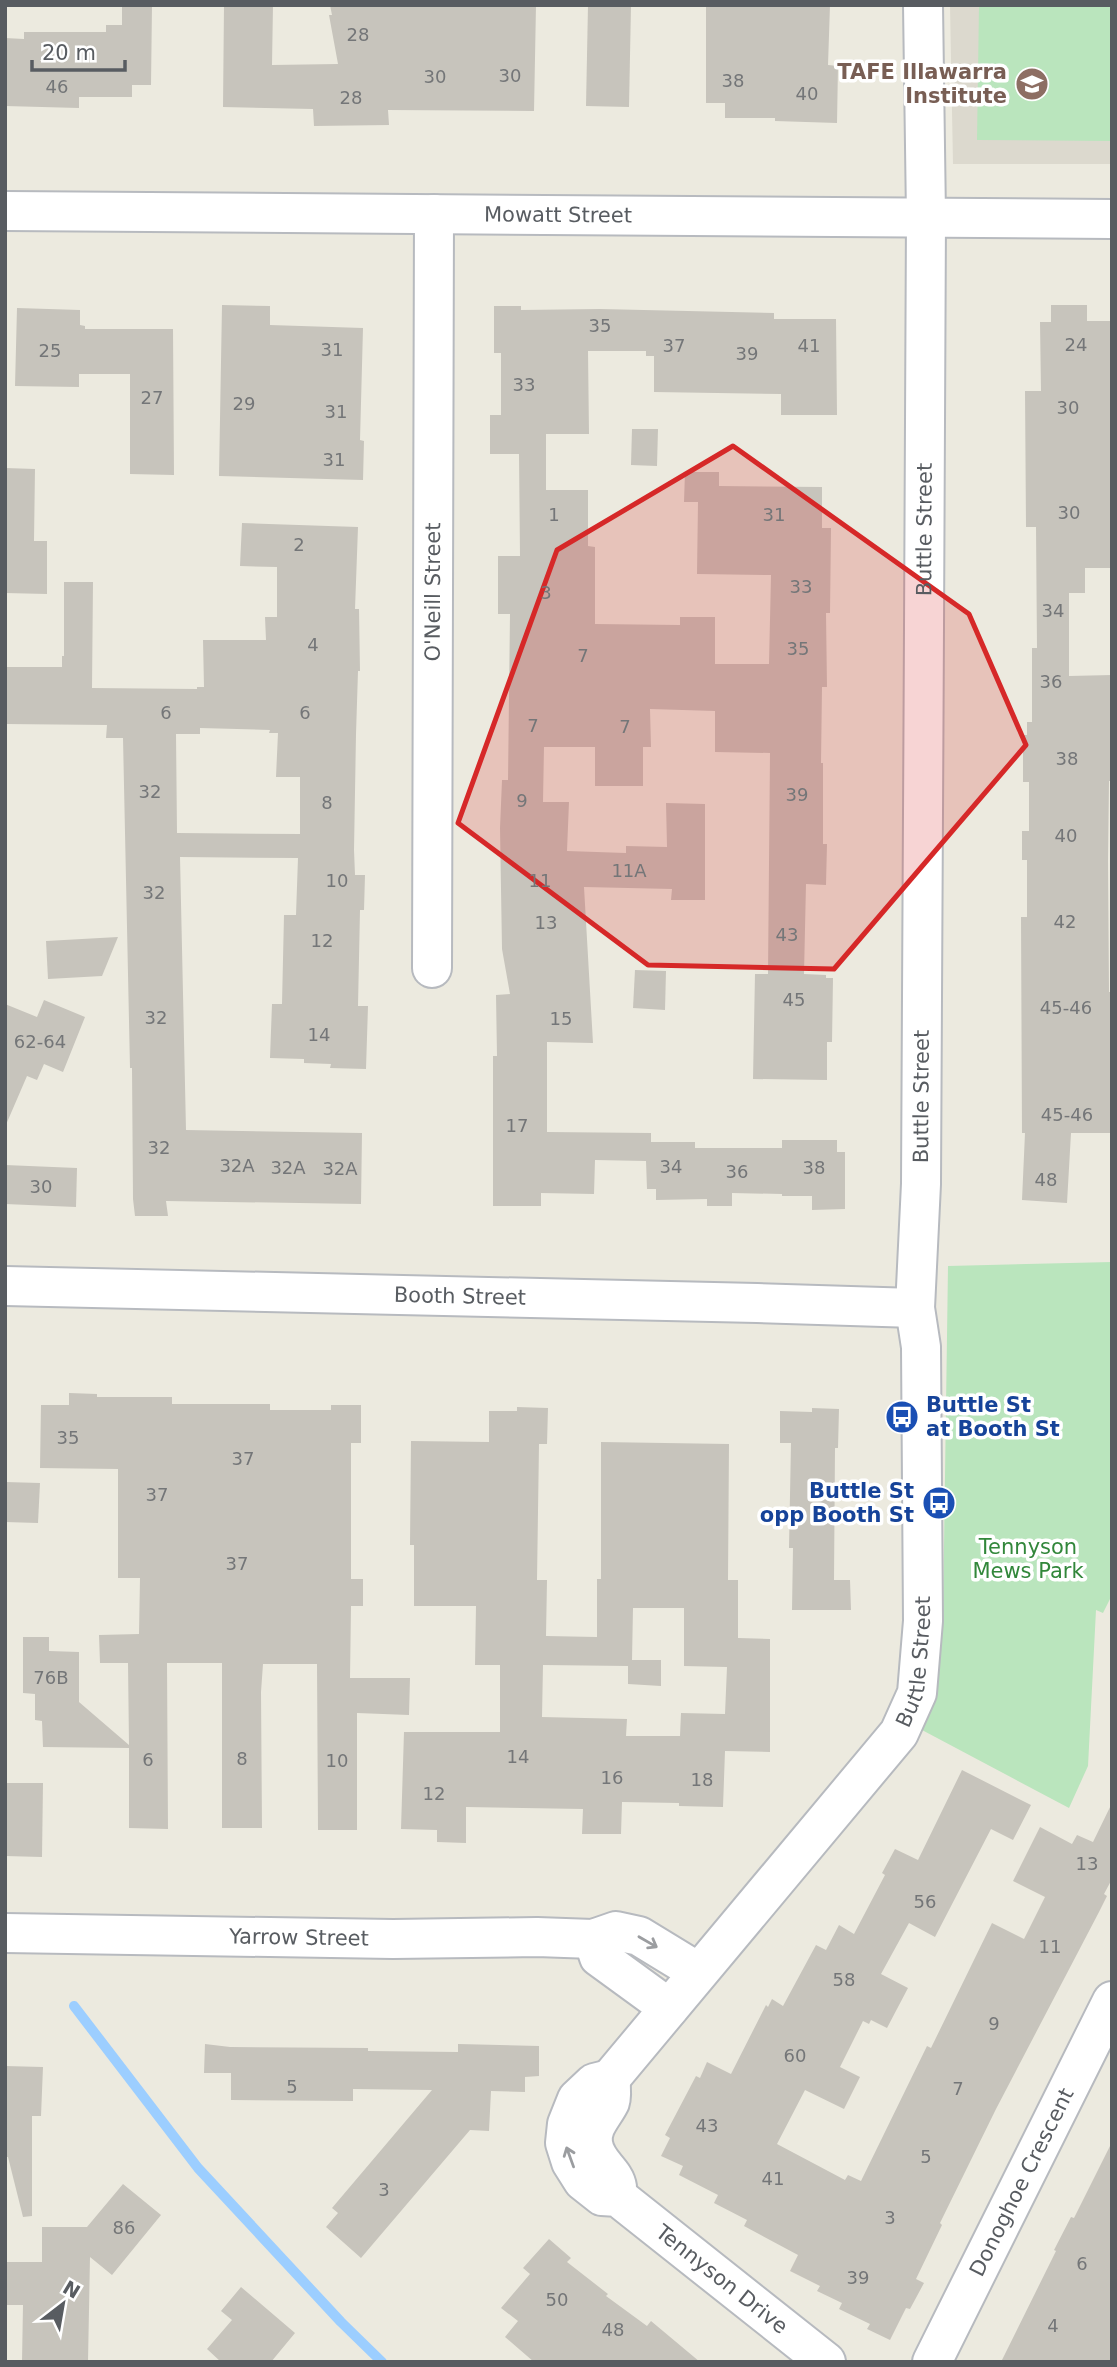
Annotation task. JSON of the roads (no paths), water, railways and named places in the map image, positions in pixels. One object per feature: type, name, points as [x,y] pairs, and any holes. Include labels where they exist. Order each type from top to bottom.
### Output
[{"type":"street","name":"Buttle Street","points":[[610,2079],[899,1733],[917,1693],[923,1607],[921,1347],[915,1308],[921,1184],[926,217],[923,5]]},
{"type":"street","name":"Mowatt Street","points":[[5,211],[1112,219]]},
{"type":"street","name":"O'Neill Street","points":[[432,968],[434,214]]},
{"type":"street","name":"Booth Street","points":[[5,1286],[915,1308]]},
{"type":"street","name":"Yarrow Street","points":[[5,1933],[593,1939],[616,1931],[639,1936],[698,1972]]},
{"type":"street","points":[[593,1939],[598,1957],[669,2008]]},
{"type":"street","name":"Donoghoe Crescent","points":[[932,2362],[1112,2001]]},
{"type":"street","name":"Tennyson Drive","points":[[610,2079],[611,2100],[594,2129],[593,2144],[601,2165],[617,2182],[618,2197],[826,2362]]},
{"type":"waterway","points":[[74,2006],[198,2168],[341,2322],[382,2362]]},
{"type":"place","name":"TAFE Illawarra Institute","points":[[1032,84]]},
{"type":"place","name":"Buttle St at Booth St","points":[[902,1417]]},
{"type":"place","name":"Buttle St opp Booth St","points":[[939,1503]]},
{"type":"park label","name":"Tennyson Mews Park","points":[[1028,1559]]}]
